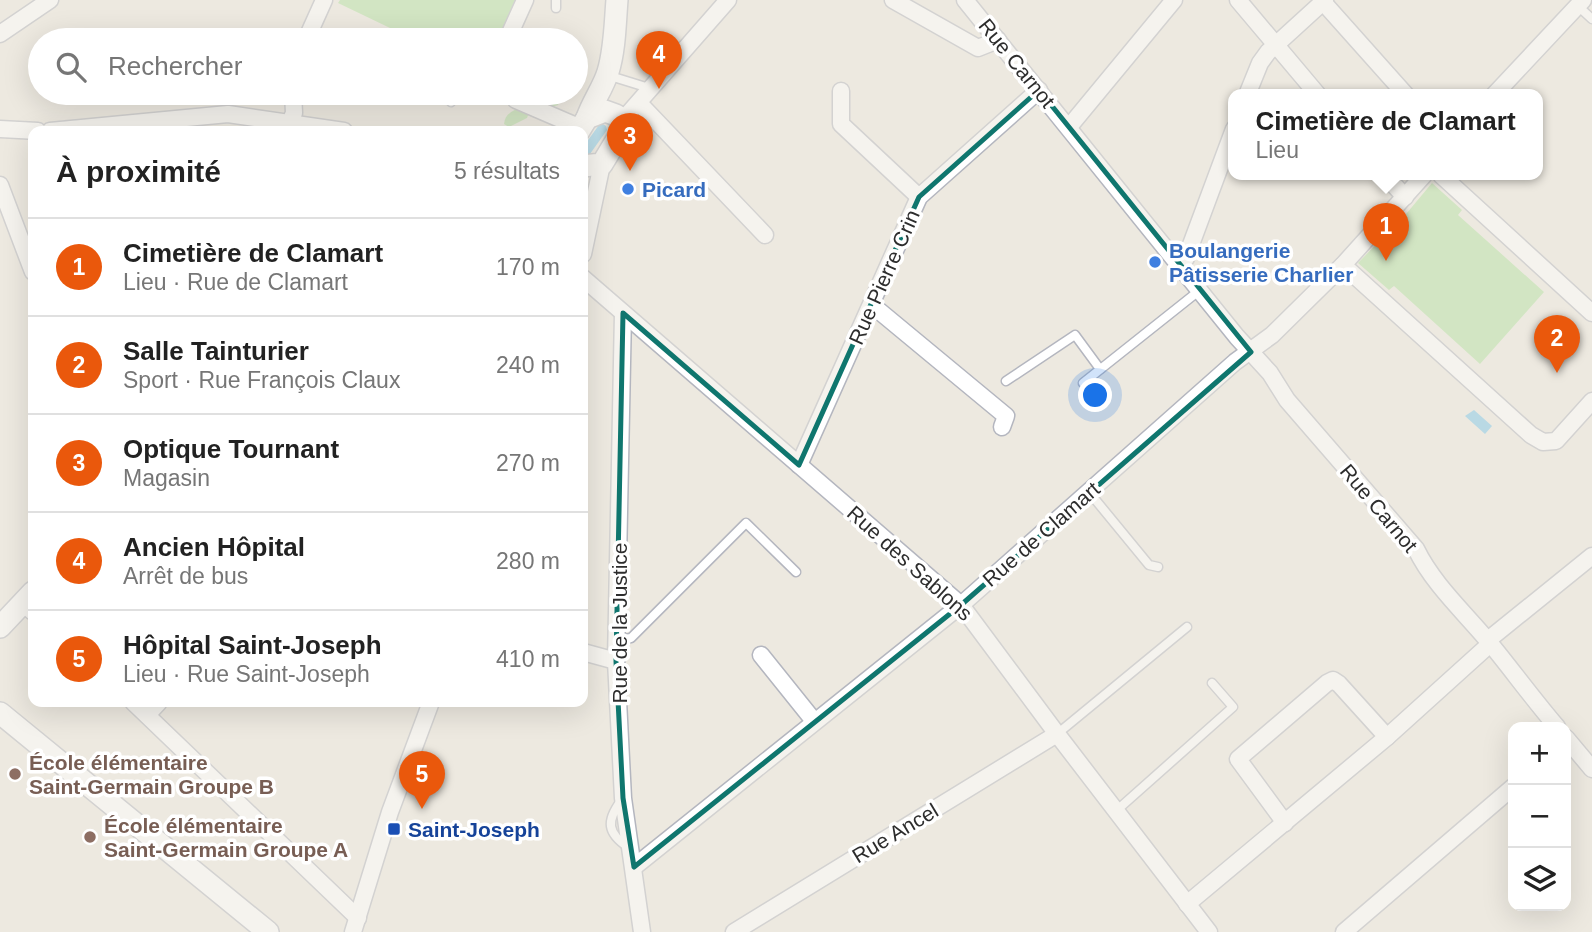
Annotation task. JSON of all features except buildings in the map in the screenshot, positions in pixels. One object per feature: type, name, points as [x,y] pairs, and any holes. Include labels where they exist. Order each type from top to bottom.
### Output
[{"type":"street","points":[[0,34],[50,0]]},
{"type":"street","points":[[311,28],[324,0]]},
{"type":"street","points":[[512,28],[525,0]]},
{"type":"street","points":[[597,110],[613,53],[617,0]]},
{"type":"street","points":[[556,105],[597,110],[639,103],[649,88],[728,0]]},
{"type":"street","points":[[893,0],[978,48],[998,40]]},
{"type":"street","name":"Rue Carnot","points":[[965,0],[1270,373],[1287,400],[1416,549],[1455,604],[1553,722]]},
{"type":"street","points":[[1069,127],[1174,0]]},
{"type":"street","points":[[1238,0],[1313,89]]},
{"type":"street","points":[[1249,89],[1260,63],[1324,1],[1401,89]]},
{"type":"street","points":[[1500,89],[1581,3]]},
{"type":"street","name":"Rue Pierre Crin","points":[[799,465],[919,197],[1039,90]]},
{"type":"street","points":[[841,91],[841,124],[919,197]]},
{"type":"street","points":[[639,103],[765,235]]},
{"type":"street","points":[[290,122],[294,105]]},
{"type":"street","points":[[588,224],[595,188],[589,181],[590,166],[619,136],[597,110]]},
{"type":"street","points":[[156,126],[198,124],[228,114],[314,126]]},
{"type":"street","points":[[0,129],[28,130]]},
{"type":"street","points":[[1180,265],[1188,253],[1228,145]]},
{"type":"street","points":[[1390,180],[1405,197]]},
{"type":"street","name":"Rue de Clamart","points":[[634,867],[961,605],[1236,362],[1272,335],[1343,265],[1420,180]]},
{"type":"street","points":[[1446,180],[1592,313]]},
{"type":"street","points":[[0,185],[28,259]]},
{"type":"street","points":[[1343,265],[1531,435],[1543,442],[1556,441],[1592,401]]},
{"type":"street","name":"Rue des Sablons","points":[[588,282],[961,605],[1209,932]]},
{"type":"street","points":[[872,305],[1006,416],[1002,426]]},
{"type":"street","name":"Rue de la Justice","points":[[623,313],[617,661],[623,798],[642,932]]},
{"type":"street","points":[[1187,904],[1387,737],[1489,642],[1592,556]]},
{"type":"street","points":[[0,628],[28,604]]},
{"type":"street","points":[[588,653],[617,661]]},
{"type":"street","points":[[761,655],[814,721]]},
{"type":"street","points":[[1284,823],[1238,760],[1326,683],[1333,680],[1339,684],[1387,737]]},
{"type":"street","points":[[138,707],[355,925],[390,812],[429,707]]},
{"type":"street","points":[[147,715],[154,707]]},
{"type":"street","points":[[0,713],[268,932]]},
{"type":"street","name":"Rue Ancel","points":[[734,932],[1057,734]]},
{"type":"street","points":[[1571,746],[1592,769]]},
{"type":"street","points":[[1344,932],[1508,791]]},
{"type":"lane","points":[[1581,3],[1592,19]]},
{"type":"lane","points":[[597,110],[649,88]]},
{"type":"lane","points":[[1083,383],[1200,290]]},
{"type":"lane","points":[[1006,381],[1074,335],[1100,369]]},
{"type":"lane","points":[[1089,492],[1149,565],[1158,567]]},
{"type":"lane","points":[[617,640],[631,638],[746,523],[796,572]]},
{"type":"lane","points":[[1057,734],[1187,627]]},
{"type":"lane","points":[[1116,811],[1233,707],[1212,683]]},
{"type":"highlighted area","points":[[1039,90],[1251,352],[961,605],[634,867],[623,798],[616,661],[623,313],[799,465],[919,197]]},
{"type":"green space","points":[[340,0],[518,0],[504,28],[390,28],[338,3]]},
{"type":"green space","points":[[523,107],[529,113],[527,118],[507,126],[504,124],[505,120],[513,111]]},
{"type":"green space","points":[[1432,183],[1462,210],[1458,215],[1544,292],[1480,364],[1394,286],[1389,290],[1358,263],[1391,232]]},
{"type":"water","points":[[603,124],[607,130],[588,155],[588,140],[599,125]]},
{"type":"water","points":[[1474,410],[1492,426],[1485,434],[1465,416]]},
{"type":"place","name":"Ancien Hôpital","points":[[659,89]]},
{"type":"place","name":"Optique Tournant","points":[[630,171]]},
{"type":"place","name":"Picard","points":[[628,189]]},
{"type":"place","name":"Cimetière de Clamart","points":[[1386,261]]},
{"type":"place","name":"Boulangerie Pâtisserie Charlier","points":[[1155,262]]},
{"type":"place","name":"Salle Tainturier","points":[[1557,373]]},
{"type":"place","name":"École élémentaire Saint-Germain Groupe B","points":[[15,774]]},
{"type":"place","name":"Hôpital Saint-Joseph","points":[[422,809]]},
{"type":"place","name":"Saint-Joseph","points":[[394,829]]},
{"type":"place","name":"École élémentaire Saint-Germain Groupe A","points":[[90,837]]}]
